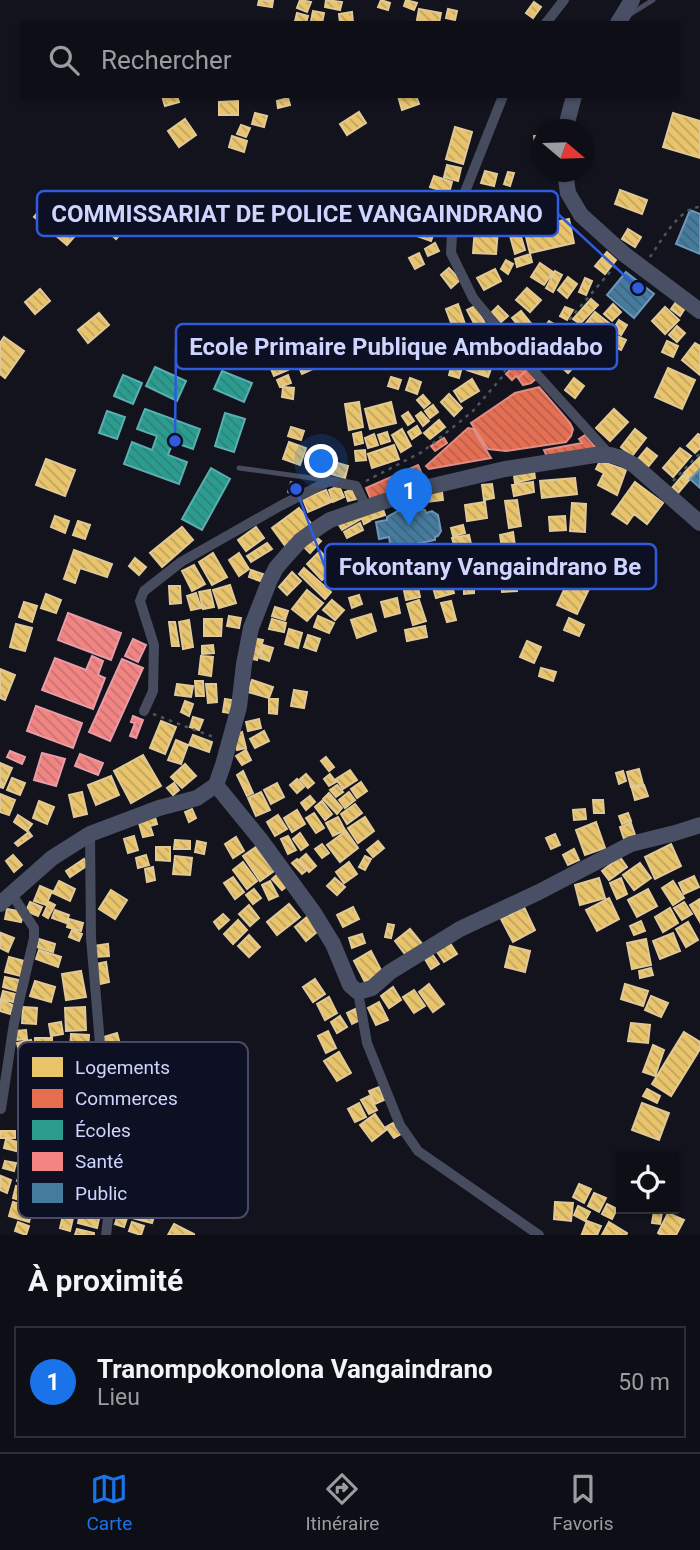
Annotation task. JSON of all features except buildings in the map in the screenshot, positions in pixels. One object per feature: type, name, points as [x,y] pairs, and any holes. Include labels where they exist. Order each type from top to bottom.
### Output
[{"type":"main road","points":[[620,21],[632,0]]},
{"type":"main road","points":[[568,119],[573,98]]},
{"type":"main road","points":[[566,182],[568,193],[581,215],[625,254],[700,311]]},
{"type":"main road","points":[[6,899],[52,858],[90,834],[159,808],[197,798],[216,785],[239,707],[251,628],[269,582],[276,568],[301,540],[330,520],[420,489],[505,469],[581,456],[610,455],[634,466],[700,523]]},
{"type":"main road","points":[[216,785],[260,839],[314,914],[332,944],[350,985],[358,992],[372,988],[390,972],[460,929],[631,844],[700,825]]},
{"type":"street","points":[[548,21],[564,0]]},
{"type":"street","points":[[502,98],[458,206],[451,253],[473,298],[532,369],[610,455]]},
{"type":"street","points":[[144,711],[153,691],[154,645],[140,601],[144,591],[181,562],[329,481],[356,486],[366,507]]},
{"type":"street","points":[[90,834],[91,938],[99,1042]]},
{"type":"street","points":[[1,1109],[14,1023],[34,938],[34,928],[6,899]]},
{"type":"street","points":[[358,992],[367,1043],[400,1125],[418,1151],[539,1235]]},
{"type":"lane","points":[[621,21],[653,0]]},
{"type":"lane","points":[[239,468],[329,481]]},
{"type":"path","points":[[650,258],[665,235],[687,210],[700,207]]},
{"type":"path","points":[[532,369],[625,254]]},
{"type":"path","points":[[356,486],[422,452],[472,412],[502,377],[515,349]]},
{"type":"path","points":[[663,491],[700,453]]},
{"type":"path","points":[[144,711],[229,743]]},
{"type":"place","name":"COMMISSARIAT DE POLICE VANGAINDRANO","points":[[638,288]]},
{"type":"place","name":"Ecole Primaire Publique Ambodiadabo","points":[[175,441]]},
{"type":"place","name":"Fokontany Vangaindrano Be","points":[[296,489]]},
{"type":"place","name":"Tranompokonolona Vangaindrano","points":[[409,526]]}]
